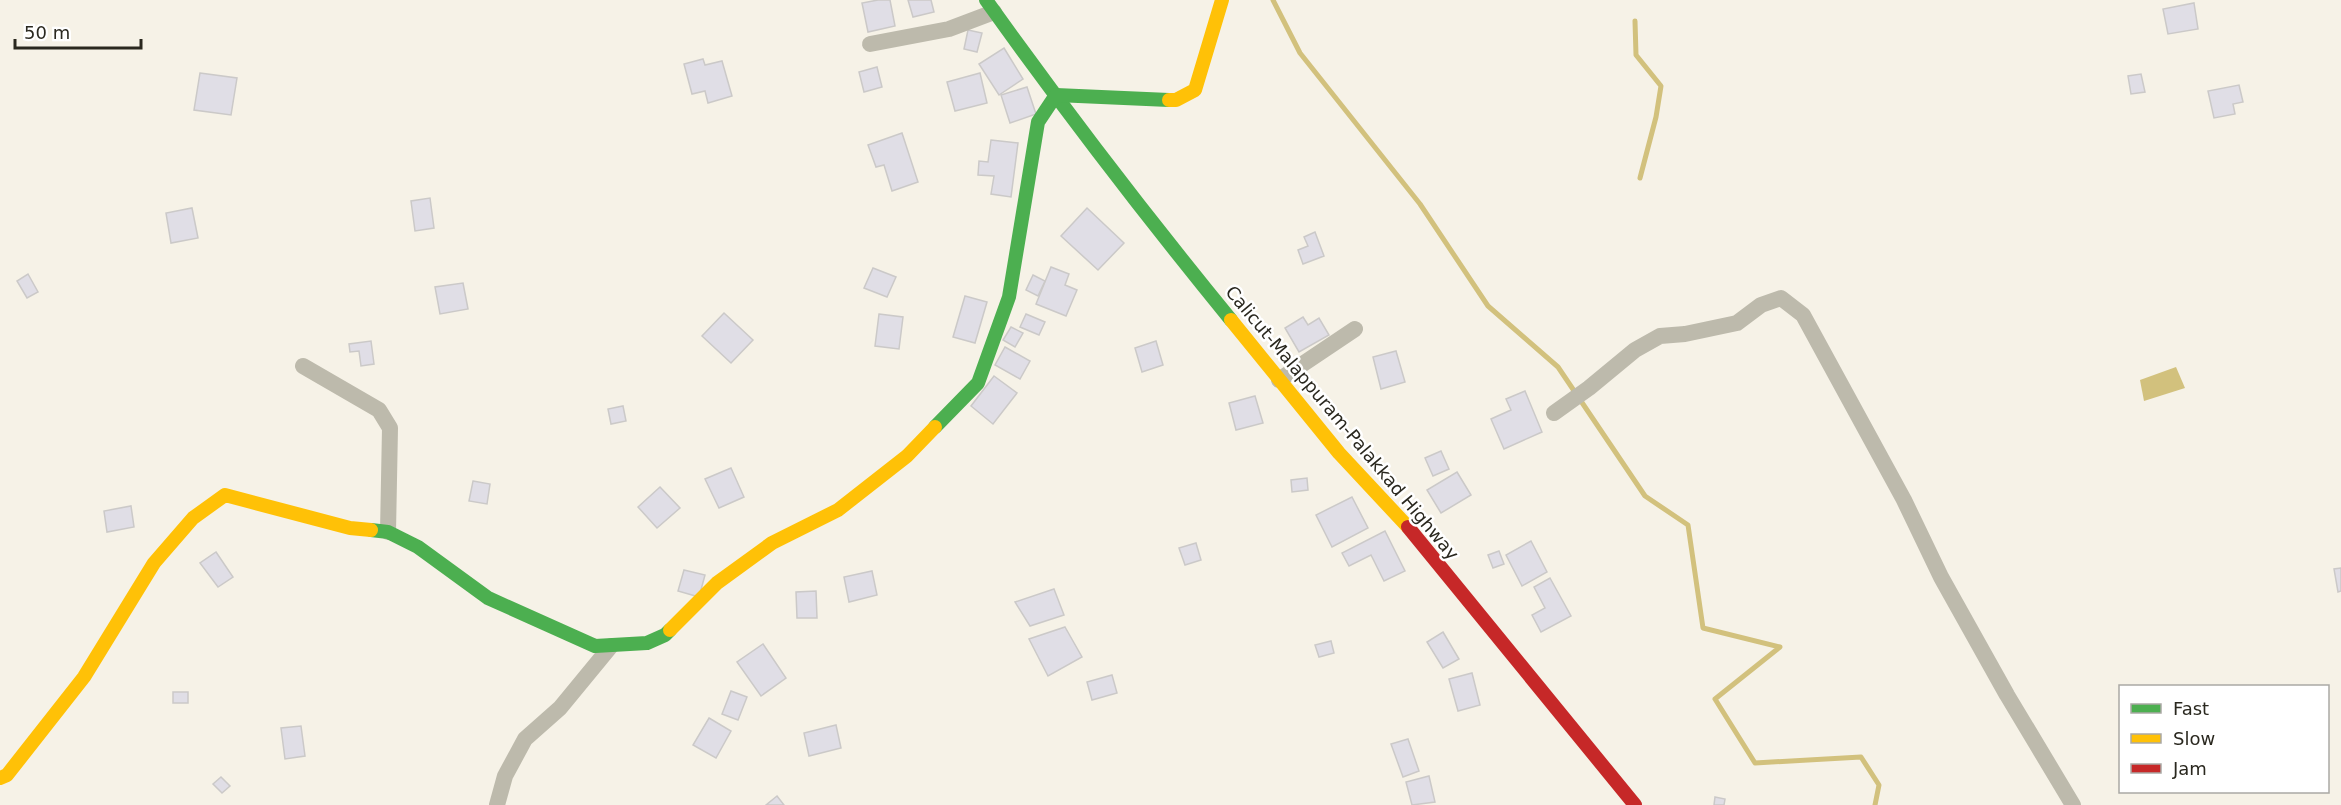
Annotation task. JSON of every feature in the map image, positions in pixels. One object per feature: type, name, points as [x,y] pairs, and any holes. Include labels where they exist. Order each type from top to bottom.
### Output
[{"type":"main road","points":[[0,778],[7,775],[84,677],[154,563],[193,518],[225,495],[350,528],[388,532],[418,547],[488,598],[596,645],[647,643],[665,635],[726,576],[772,543],[837,510],[907,456],[978,383],[1009,297],[1038,122],[1056,95],[1176,100],[1195,90],[1222,0]]},
{"type":"main road","name":"Calicut-Malappuram-Palakkad Highway","points":[[990,6],[1182,261],[1339,453],[1411,530],[1635,805]]},
{"type":"street","points":[[870,44],[949,29],[990,6]]},
{"type":"street","points":[[1561,408],[1635,350],[1660,336],[1685,334],[1737,323],[1761,305],[1781,298],[1803,315],[1899,490],[1941,577],[2007,695],[2073,805]]},
{"type":"street","points":[[1279,380],[1355,328]]},
{"type":"street","points":[[303,366],[379,410],[390,428],[388,532]]},
{"type":"street","points":[[497,805],[505,776],[525,739],[561,708],[611,646]]},
{"type":"shaded area","points":[[2176,367],[2185,388],[2144,401],[2140,380]]},
{"type":"building","points":[[890,0],[895,26],[868,32],[862,3]]},
{"type":"building","points":[[908,0],[931,0],[934,12],[913,17]]},
{"type":"building","points":[[2194,3],[2198,29],[2168,34],[2163,9]]},
{"type":"building","points":[[968,30],[982,33],[977,52],[964,49]]},
{"type":"building","points":[[1004,48],[1023,79],[999,95],[979,64]]},
{"type":"building","points":[[703,59],[705,65],[722,61],[732,96],[708,103],[705,91],[692,94],[684,64]]},
{"type":"building","points":[[877,67],[882,87],[864,92],[859,72]]},
{"type":"building","points":[[200,73],[237,78],[231,115],[194,110]]},
{"type":"building","points":[[980,73],[987,103],[955,111],[947,82]]},
{"type":"building","points":[[2141,74],[2145,92],[2131,94],[2128,76]]},
{"type":"building","points":[[2239,85],[2243,102],[2233,104],[2235,114],[2214,118],[2208,91]]},
{"type":"building","points":[[1027,87],[1036,114],[1010,123],[1001,95]]},
{"type":"building","points":[[902,133],[918,182],[892,191],[884,165],[876,167],[868,145]]},
{"type":"building","points":[[991,140],[1018,143],[1011,197],[991,194],[994,176],[978,175],[979,161],[988,162]]},
{"type":"building","points":[[430,198],[434,228],[415,231],[411,201]]},
{"type":"building","points":[[192,208],[198,238],[171,243],[166,213]]},
{"type":"building","points":[[1087,208],[1124,243],[1098,270],[1061,236]]},
{"type":"building","points":[[1315,232],[1324,256],[1303,264],[1298,250],[1308,246],[1304,237]]},
{"type":"building","points":[[1051,267],[1069,274],[1065,285],[1077,290],[1066,316],[1036,304]]},
{"type":"building","points":[[873,268],[896,277],[887,297],[864,288]]},
{"type":"building","points":[[28,274],[38,292],[27,298],[17,281]]},
{"type":"building","points":[[1033,275],[1045,281],[1038,296],[1026,290]]},
{"type":"building","points":[[463,283],[468,309],[440,314],[435,287]]},
{"type":"building","points":[[965,296],[987,302],[975,343],[953,337]]},
{"type":"building","points":[[724,313],[753,340],[731,363],[702,336]]},
{"type":"building","points":[[879,314],[903,317],[899,349],[875,346]]},
{"type":"building","points":[[1026,314],[1045,322],[1039,335],[1020,327]]},
{"type":"building","points":[[1303,317],[1308,325],[1319,318],[1329,335],[1299,352],[1285,328]]},
{"type":"building","points":[[1011,327],[1023,333],[1015,347],[1003,340]]},
{"type":"building","points":[[371,341],[374,364],[361,366],[359,351],[350,352],[349,344]]},
{"type":"building","points":[[1156,341],[1163,365],[1142,372],[1135,348]]},
{"type":"building","points":[[1005,347],[1030,361],[1020,379],[995,365]]},
{"type":"building","points":[[1396,351],[1405,382],[1381,389],[1373,357]]},
{"type":"building","points":[[994,376],[1017,393],[993,424],[971,406]]},
{"type":"building","points":[[1525,391],[1542,432],[1504,449],[1491,419],[1511,410],[1506,399]]},
{"type":"building","points":[[1255,396],[1263,423],[1236,430],[1229,403]]},
{"type":"building","points":[[623,406],[626,421],[611,424],[608,409]]},
{"type":"building","points":[[1441,451],[1449,469],[1433,476],[1425,458]]},
{"type":"building","points":[[731,468],[744,497],[719,508],[705,479]]},
{"type":"building","points":[[1457,472],[1471,495],[1441,513],[1427,490]]},
{"type":"building","points":[[1307,478],[1308,490],[1292,492],[1291,480]]},
{"type":"building","points":[[473,481],[490,484],[487,504],[469,501]]},
{"type":"building","points":[[660,487],[680,508],[657,528],[638,507]]},
{"type":"building","points":[[1352,497],[1368,528],[1332,547],[1316,515]]},
{"type":"building","points":[[131,506],[134,527],[107,532],[104,511]]},
{"type":"building","points":[[1385,531],[1405,571],[1384,581],[1371,555],[1349,566],[1342,553]]},
{"type":"building","points":[[1531,541],[1547,572],[1522,586],[1506,555]]},
{"type":"building","points":[[1196,543],[1201,560],[1185,565],[1179,548]]},
{"type":"building","points":[[1499,551],[1504,564],[1493,568],[1488,555]]},
{"type":"building","points":[[216,552],[233,577],[218,587],[200,563]]},
{"type":"building","points":[[2341,568],[2341,591],[2338,592],[2334,569]]},
{"type":"building","points":[[684,570],[705,575],[699,597],[678,591]]},
{"type":"building","points":[[872,571],[877,595],[849,602],[844,577]]},
{"type":"building","points":[[1550,578],[1571,616],[1541,632],[1532,615],[1545,608],[1534,587]]},
{"type":"building","points":[[1054,589],[1064,615],[1030,626],[1015,602]]},
{"type":"building","points":[[816,591],[817,618],[797,618],[796,592]]},
{"type":"building","points":[[1065,627],[1082,657],[1048,676],[1029,639]]},
{"type":"building","points":[[1443,632],[1459,659],[1443,668],[1427,642]]},
{"type":"building","points":[[1331,641],[1334,653],[1319,657],[1315,645]]},
{"type":"building","points":[[763,644],[786,678],[761,696],[737,662]]},
{"type":"building","points":[[1472,673],[1480,705],[1458,711],[1449,679]]},
{"type":"building","points":[[1112,675],[1117,693],[1092,700],[1087,682]]},
{"type":"building","points":[[731,691],[747,697],[738,720],[722,714]]},
{"type":"building","points":[[173,692],[188,692],[188,703],[173,703]]},
{"type":"building","points":[[709,718],[731,731],[716,758],[693,745]]},
{"type":"building","points":[[836,725],[841,748],[809,756],[804,733]]},
{"type":"building","points":[[301,726],[305,756],[285,759],[281,728]]},
{"type":"building","points":[[1408,739],[1419,771],[1403,777],[1391,744]]},
{"type":"building","points":[[1429,776],[1435,802],[1412,805],[1406,782]]},
{"type":"building","points":[[221,777],[230,786],[222,793],[213,784]]},
{"type":"building","points":[[777,796],[784,805],[766,805]]},
{"type":"building","points":[[1715,797],[1725,799],[1724,805],[1714,805]]},
{"type":"waterway","points":[[1273,0],[1300,53],[1420,204],[1488,306],[1558,367],[1645,496],[1688,525],[1703,628],[1780,647],[1715,699],[1755,763],[1861,757],[1879,785],[1875,805]]},
{"type":"waterway","points":[[1635,21],[1636,55],[1661,86],[1656,117],[1640,178]]},
{"type":"traffic: fast","points":[[986,0],[1106,162],[1231,320]]},
{"type":"traffic: fast","points":[[935,427],[978,383],[1009,297],[1038,122],[1056,95],[1169,100]]},
{"type":"traffic: fast","points":[[371,530],[388,532],[418,547],[488,598],[595,646],[647,643],[665,635],[670,630]]},
{"type":"traffic: slow","points":[[1169,100],[1176,100],[1195,90],[1222,0]]},
{"type":"traffic: slow","points":[[1231,320],[1339,453],[1408,527]]},
{"type":"traffic: slow","points":[[670,630],[717,583],[772,543],[838,510],[907,456],[935,427]]},
{"type":"traffic: slow","points":[[0,778],[7,775],[84,677],[154,563],[193,518],[225,495],[350,528],[371,530]]},
{"type":"traffic: jam","points":[[1408,527],[1635,805]]}]
